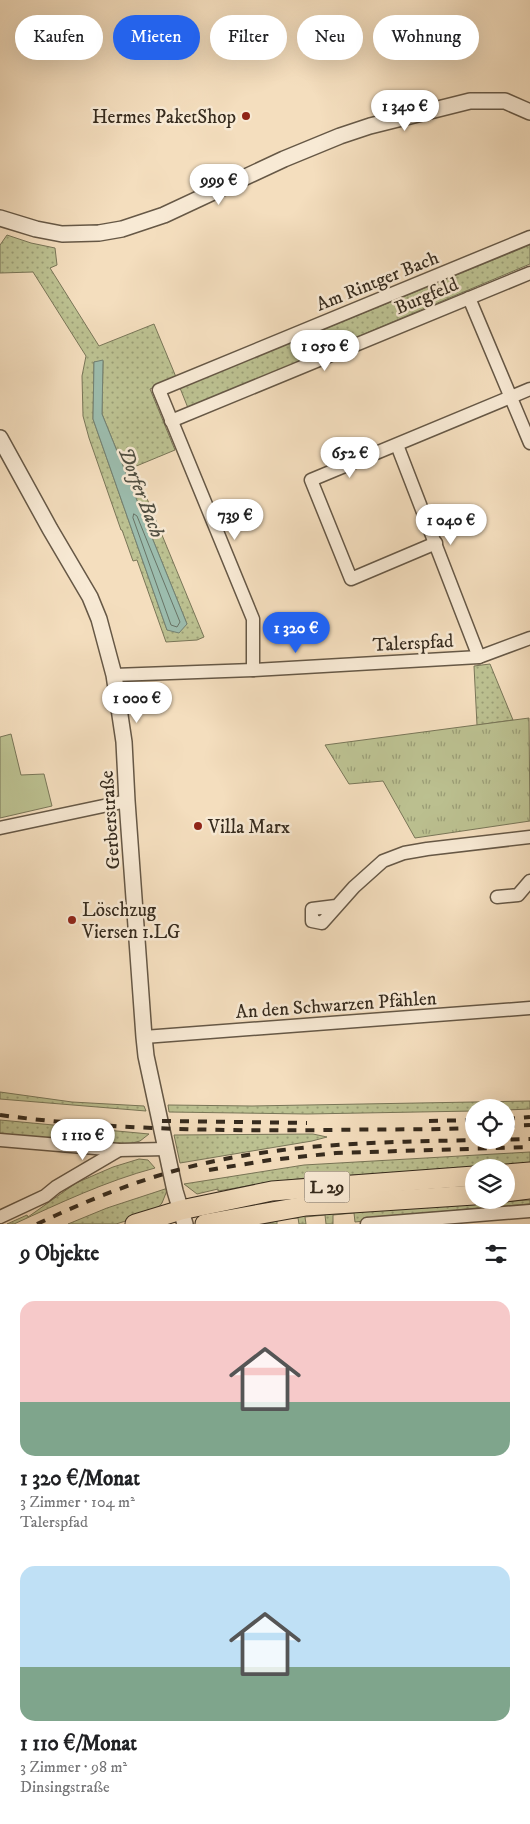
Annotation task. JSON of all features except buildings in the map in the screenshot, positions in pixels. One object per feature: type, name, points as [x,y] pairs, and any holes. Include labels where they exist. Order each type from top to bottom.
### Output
[{"type":"main road","points":[[515,1173],[530,1172]]},
{"type":"main road","name":"L 29","points":[[135,1224],[183,1217],[272,1191],[465,1177]]},
{"type":"main road","points":[[515,1191],[530,1189]]},
{"type":"main road","name":"L 29","points":[[204,1224],[306,1206],[465,1196]]},
{"type":"street","points":[[0,218],[36,229],[62,234],[83,235],[122,229],[164,215],[284,159],[370,126],[470,101],[505,101],[530,112]]},
{"type":"street","name":"Am Rintger Bach","points":[[171,421],[158,390],[530,237]]},
{"type":"street","name":"Burgfeld","points":[[171,421],[530,273]]},
{"type":"street","points":[[469,298],[530,443]]},
{"type":"street","points":[[436,543],[351,579],[311,480],[530,389]]},
{"type":"street","points":[[171,421],[253,619],[252,670]]},
{"type":"street","name":"Gerberstraße","points":[[0,438],[90,597],[99,618],[114,675],[124,742],[146,1056],[166,1150],[183,1217]]},
{"type":"street","points":[[397,445],[479,657]]},
{"type":"street","name":"Talerspfad","points":[[114,675],[252,670],[479,657],[530,638]]},
{"type":"street","points":[[0,828],[127,801]]},
{"type":"street","points":[[336,906],[383,861],[404,853],[530,837]]},
{"type":"street","points":[[497,897],[518,895],[530,881]]},
{"type":"street","name":"An den Schwarzen Pfählen","points":[[144,1037],[530,1008]]},
{"type":"street","points":[[0,1140],[119,1150],[166,1150]]},
{"type":"street","points":[[0,1216],[45,1196],[56,1186],[119,1150]]},
{"type":"street","points":[[368,1224],[530,1211]]},
{"type":"green space","points":[[7,235],[55,248],[57,265],[50,268],[99,346],[154,324],[176,377],[150,389],[175,450],[134,467],[204,637],[197,640],[166,642],[137,560],[133,561],[121,530],[89,438],[83,416],[82,376],[86,356],[33,272],[0,273],[0,245]],"holes":[[[103,361],[102,414],[187,624],[167,630],[93,419],[94,362]]]},
{"type":"green space","points":[[530,245],[530,264],[188,408],[180,388]]},
{"type":"green space","points":[[490,664],[513,720],[477,725],[474,666]]},
{"type":"green space","points":[[529,718],[530,821],[415,838],[383,781],[349,784],[325,745]]},
{"type":"green space","points":[[11,734],[21,775],[44,774],[52,806],[0,818],[0,737]]},
{"type":"green space","points":[[0,1092],[72,1102],[144,1106],[146,1111],[0,1099]]},
{"type":"green space","points":[[515,1101],[530,1101],[530,1109],[515,1110]]},
{"type":"green space","points":[[465,1102],[465,1111],[307,1114],[169,1112],[168,1105],[252,1106]]},
{"type":"green space","points":[[0,1120],[149,1134],[140,1141],[128,1144],[0,1135]]},
{"type":"green space","points":[[313,1134],[327,1137],[180,1163],[174,1135]]},
{"type":"green space","points":[[530,1152],[530,1164],[515,1165],[515,1159],[465,1159],[465,1168],[306,1178],[218,1191],[218,1189],[197,1194],[184,1184],[304,1165]]},
{"type":"green space","points":[[139,1159],[148,1160],[155,1168],[101,1186],[14,1224],[7,1224],[27,1215],[28,1217],[76,1183],[113,1167]]},
{"type":"green space","points":[[168,1188],[162,1203],[157,1209],[145,1215],[116,1224],[68,1224],[107,1208]]},
{"type":"green space","points":[[530,1200],[530,1204],[515,1205],[515,1201]]},
{"type":"green space","points":[[465,1204],[465,1209],[468,1209],[456,1210],[456,1214],[447,1214],[447,1211],[374,1217],[374,1220],[355,1222],[354,1213],[333,1215],[333,1224],[326,1224],[325,1215],[305,1217],[306,1224],[299,1224],[298,1218],[277,1219],[277,1224],[256,1223],[303,1213]]},
{"type":"water","points":[[103,360],[102,414],[187,624],[179,633],[167,630],[93,419],[94,362]]},
{"type":"railway","points":[[0,1115],[124,1127],[208,1130],[465,1128]]},
{"type":"railway","points":[[515,1118],[530,1117]]},
{"type":"railway","points":[[429,1121],[465,1120]]},
{"type":"railway","points":[[162,1121],[307,1123]]},
{"type":"railway","points":[[515,1126],[530,1125]]},
{"type":"railway","points":[[37,1224],[76,1206],[136,1183],[176,1170],[238,1157],[279,1150],[363,1143],[530,1139]]},
{"type":"railway","points":[[209,1170],[270,1160],[336,1153],[530,1147]]},
{"type":"place","name":"Hermes PaketShop","points":[[246,116]]},
{"type":"place","name":"Villa Marx","points":[[198,826]]},
{"type":"place","name":"Löschzug Viersen 1.LG","points":[[72,920]]},
{"type":"water label","name":"Dorfer Bach","points":[[142,492]]}]
